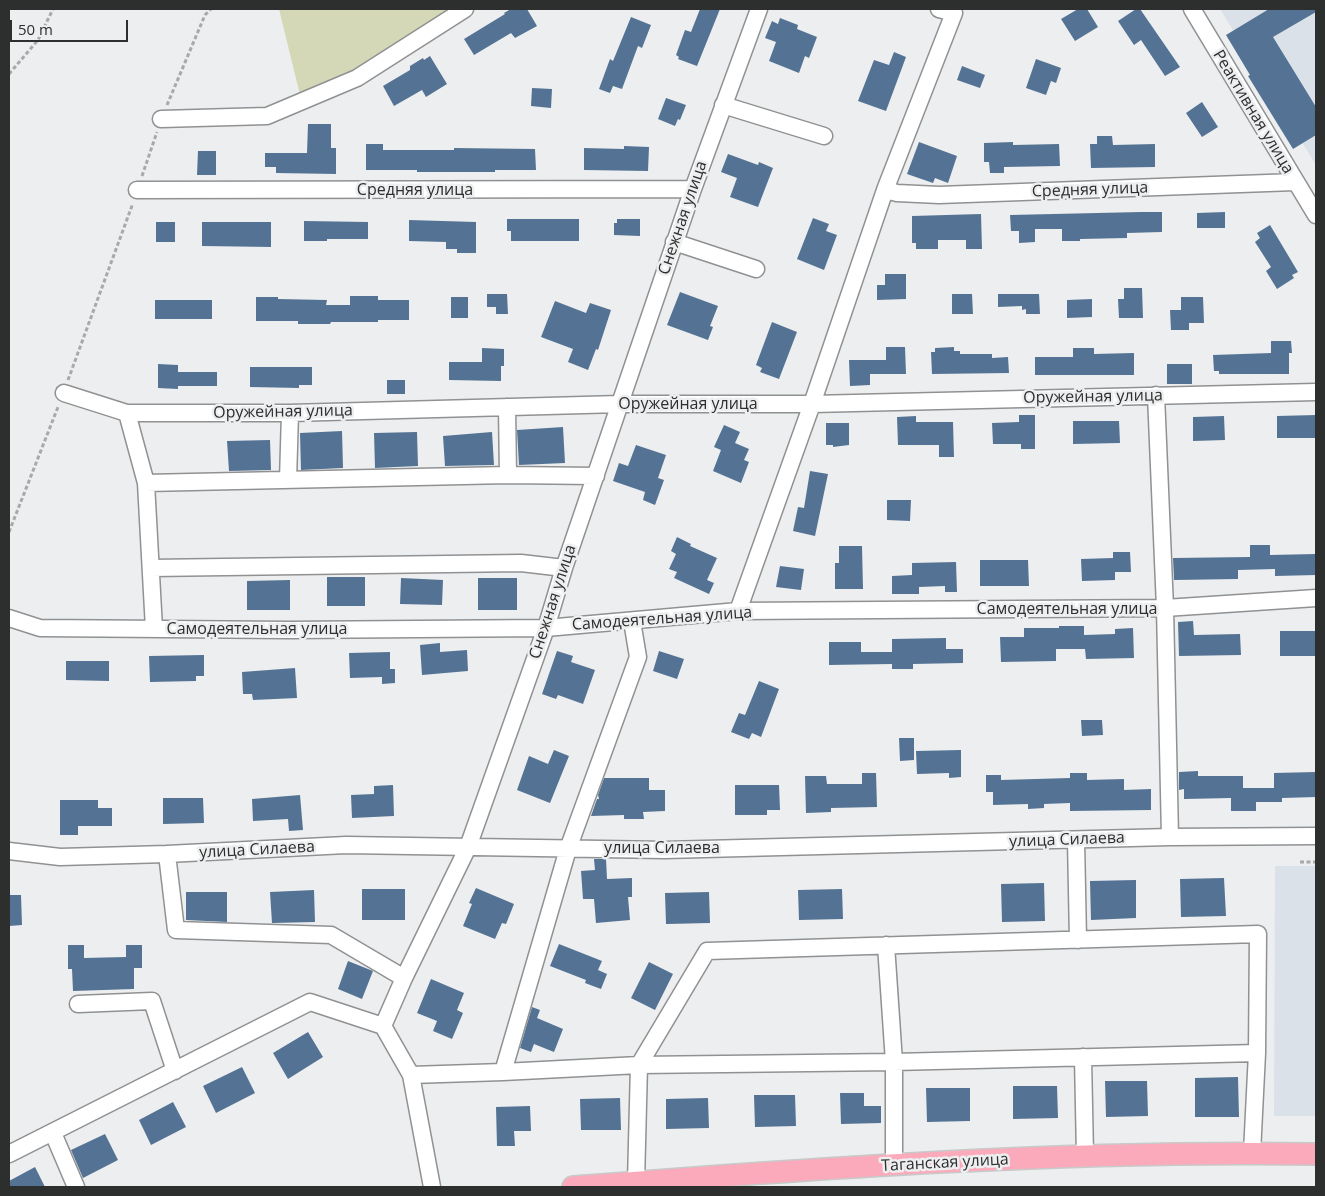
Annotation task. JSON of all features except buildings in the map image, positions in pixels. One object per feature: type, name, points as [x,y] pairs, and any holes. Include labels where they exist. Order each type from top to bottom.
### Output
[{"type":"main road","name":"Таганская улица","points":[[573,1187],[894,1166],[1085,1156],[1252,1153],[1316,1154]]},
{"type":"street","points":[[161,119],[267,116],[357,78],[465,9]]},
{"type":"street","name":"Снежная улица","points":[[383,1026],[404,978],[468,847],[546,628],[564,568],[674,242],[759,9]]},
{"type":"street","name":"Реактивная улица","points":[[1192,9],[1316,215]]},
{"type":"street","points":[[738,611],[950,10]]},
{"type":"street","points":[[723,105],[824,136]]},
{"type":"street","name":"Средняя улица","points":[[885,190],[897,193],[939,195],[1295,182]]},
{"type":"street","name":"Средняя улица","points":[[137,190],[693,189]]},
{"type":"street","points":[[674,242],[756,269]]},
{"type":"street","name":"Оружейная улица","points":[[64,393],[127,413],[290,413],[620,404],[812,404],[1316,392]]},
{"type":"street","points":[[1156,395],[1165,608],[1170,837]]},
{"type":"street","points":[[508,407],[508,475]]},
{"type":"street","points":[[127,413],[146,483],[154,629]]},
{"type":"street","points":[[288,480],[290,413]]},
{"type":"street","points":[[146,483],[508,475],[596,476]]},
{"type":"street","points":[[151,568],[521,563],[564,568]]},
{"type":"street","name":"Самодеятельная улица","points":[[9,618],[40,628],[288,630],[546,628],[632,622],[738,611],[1165,608],[1316,598]]},
{"type":"street","points":[[503,1072],[568,849],[638,658],[632,622]]},
{"type":"street","name":"улица Силаева","points":[[9,851],[60,857],[346,845],[675,849],[1170,837],[1316,836]]},
{"type":"street","points":[[1076,840],[1078,940]]},
{"type":"street","points":[[167,854],[176,930],[331,935],[404,978]]},
{"type":"street","points":[[636,1182],[639,1065],[707,951],[1258,934],[1257,1053],[1252,1153]]},
{"type":"street","points":[[886,945],[894,1062],[894,1166]]},
{"type":"street","points":[[78,1004],[152,1001],[175,1071]]},
{"type":"street","points":[[9,1154],[310,1002],[383,1026],[411,1075],[432,1187]]},
{"type":"street","points":[[411,1075],[639,1065],[894,1062],[1257,1053]]},
{"type":"street","points":[[1083,1057],[1085,1156]]},
{"type":"street","points":[[53,1133],[76,1187]]},
{"type":"path","points":[[9,74],[38,40],[53,9]]},
{"type":"path","points":[[9,532],[64,393],[161,119],[205,14],[212,9]]},
{"type":"path","points":[[1300,862],[1316,862]]},
{"type":"shaded area","points":[[1220,9],[1316,9],[1316,165]]},
{"type":"shaded area","points":[[1275,866],[1316,866],[1316,1116],[1274,1116]]},
{"type":"green space","points":[[279,9],[450,9],[354,70],[300,95]]}]
